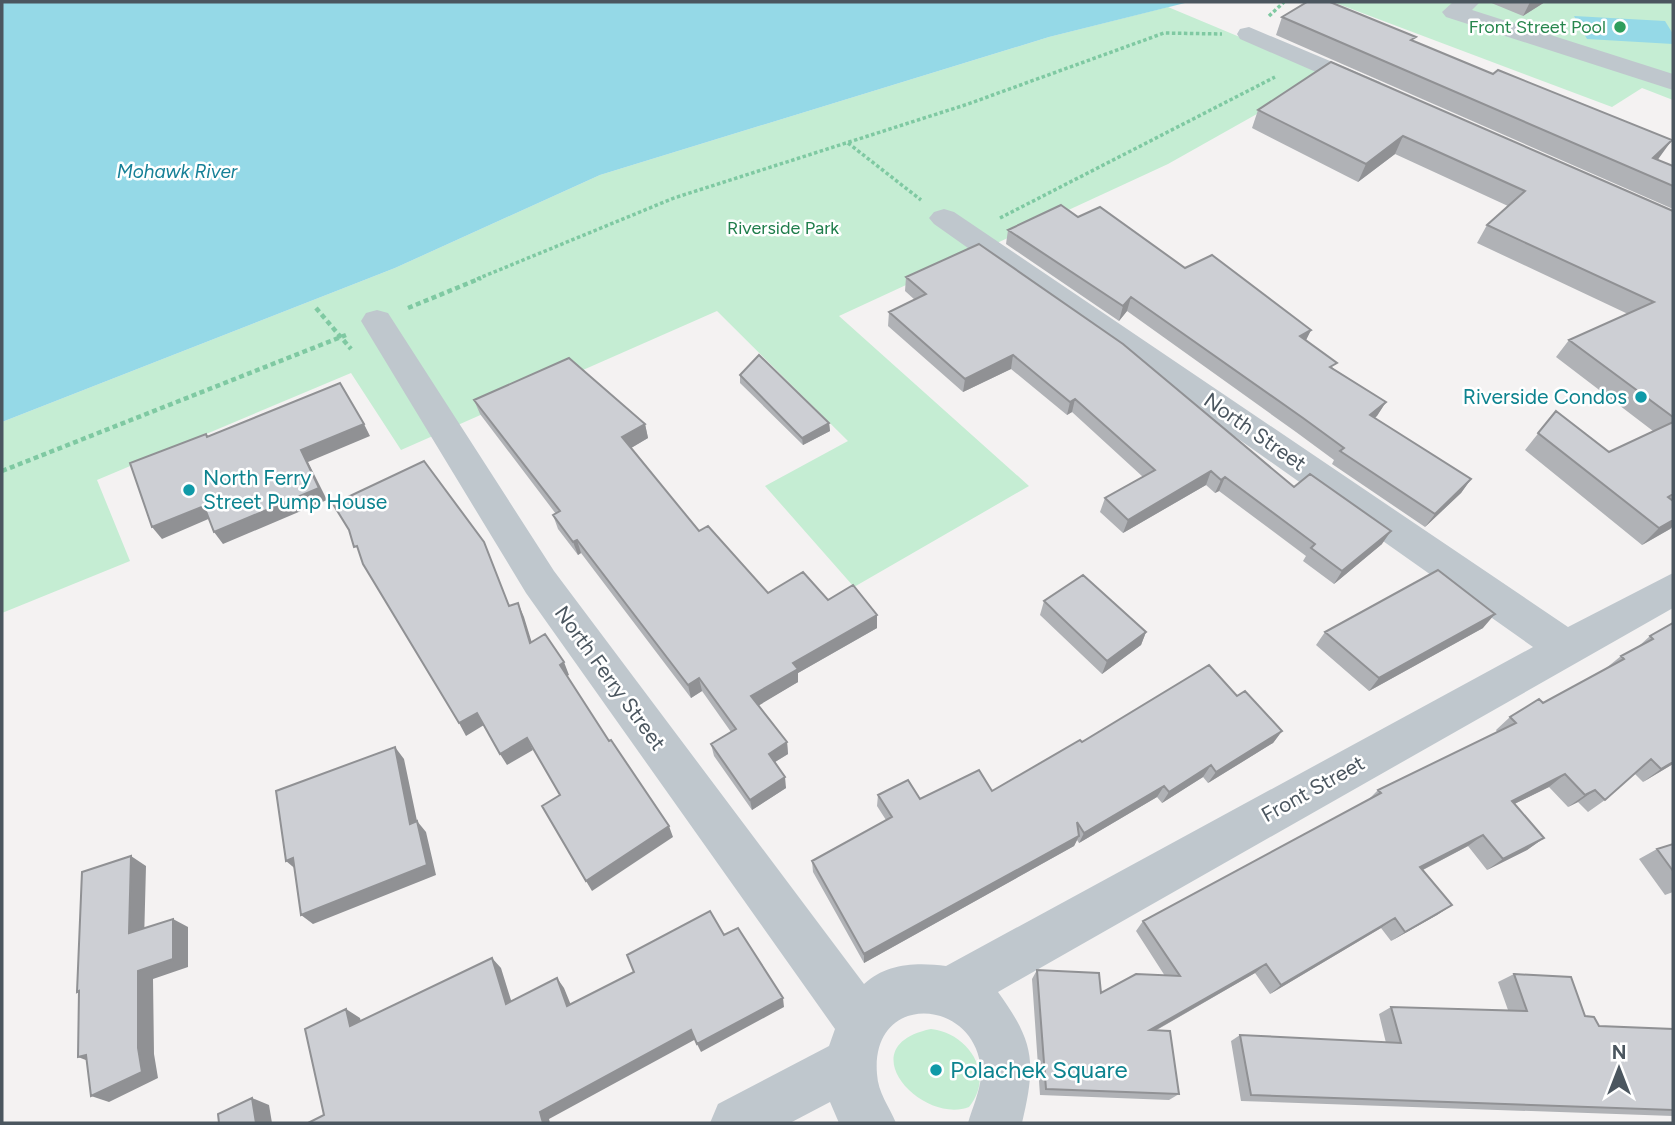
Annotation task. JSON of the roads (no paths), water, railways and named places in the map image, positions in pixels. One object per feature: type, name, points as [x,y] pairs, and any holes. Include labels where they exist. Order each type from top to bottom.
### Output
[{"type":"street","points":[[1468,2],[1454,12],[1673,82]]},
{"type":"street","points":[[1249,34],[1391,96]]},
{"type":"street","name":"North Street","points":[[956,226],[1565,647]]},
{"type":"street","name":"North Ferry Street","points":[[377,321],[540,582],[856,1043]]},
{"type":"street","name":"Front Street","points":[[953,990],[1673,589]]},
{"type":"street","points":[[869,1123],[853,1092],[856,1043],[879,1002],[902,989],[927,985],[953,990],[974,1004],[991,1022],[1003,1045],[1008,1071],[1005,1098],[995,1123]]},
{"type":"street","points":[[737,1123],[856,1043]]},
{"type":"water","name":"Mohawk River","points":[[2,2],[1189,2],[1049,37],[600,175],[395,268],[2,422]]},
{"type":"water","name":"Front Street Pool","points":[[1574,16],[1665,21],[1673,34],[1673,44],[1587,39]]},
{"type":"place","name":"Front Street Pool","points":[[1620,27]]},
{"type":"place","name":"Riverside Condos","points":[[1641,397]]},
{"type":"place","name":"North Ferry Street Pump House","points":[[189,490]]},
{"type":"place","name":"Polachek Square","points":[[936,1070]]},
{"type":"park label","name":"Riverside Park","points":[[783,228]]}]
